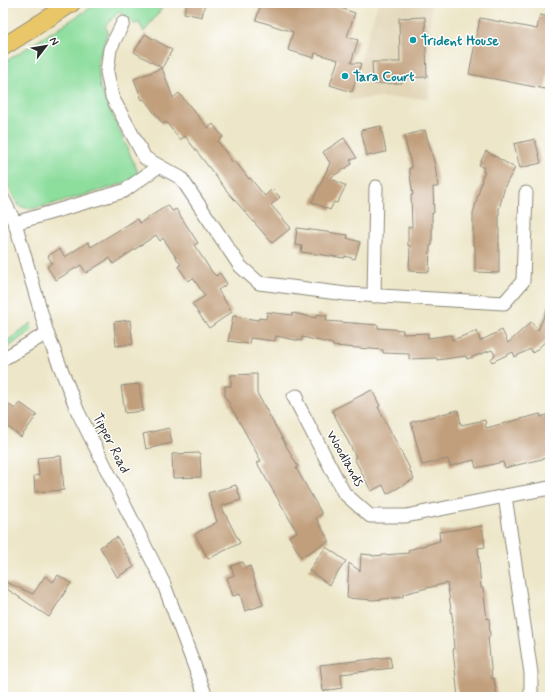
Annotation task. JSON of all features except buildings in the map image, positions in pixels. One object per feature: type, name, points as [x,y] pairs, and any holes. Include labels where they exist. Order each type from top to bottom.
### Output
[{"type":"main road","points":[[3,47],[72,3]]},
{"type":"street","points":[[123,24],[110,49],[107,72],[112,97],[145,158],[181,178],[240,266],[259,283],[346,294],[504,303],[523,281],[526,193]]},
{"type":"street","points":[[15,223],[124,191],[160,166]]},
{"type":"street","points":[[374,296],[376,187]]},
{"type":"street","name":"Tipper Road","points":[[3,198],[15,223],[47,333],[78,412],[163,582],[206,697]]},
{"type":"street","points":[[3,359],[47,333]]},
{"type":"street","name":"Woodlands","points":[[297,396],[294,397],[344,493],[370,516],[406,516],[550,488]]},
{"type":"street","points":[[505,496],[531,673],[531,697]]},
{"type":"shaded area","points":[[378,3],[431,3],[429,98],[373,98],[348,100]]},
{"type":"green space","points":[[98,3],[166,3],[144,32],[139,23],[134,24],[119,12],[105,26],[108,31],[98,62],[100,88],[137,170],[137,176],[113,187],[46,206],[30,209],[19,206],[3,178],[3,63]]},
{"type":"green space","points":[[31,323],[32,330],[3,351],[3,344]]},
{"type":"place","name":"Trident House","points":[[413,40]]},
{"type":"place","name":"Tara Court","points":[[345,76]]}]
